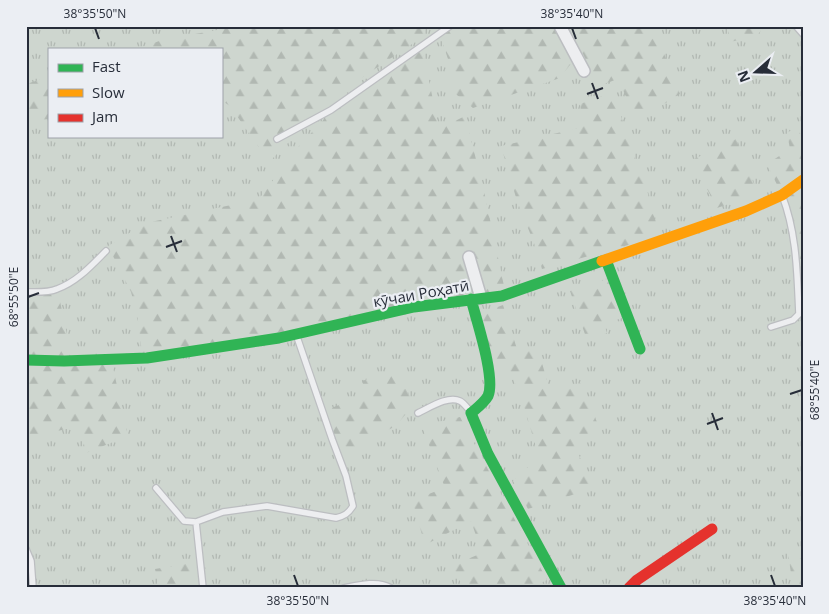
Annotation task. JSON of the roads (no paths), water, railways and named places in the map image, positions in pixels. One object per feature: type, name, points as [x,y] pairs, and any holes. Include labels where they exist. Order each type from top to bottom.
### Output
[{"type":"street","points":[[560,26],[584,71]]},
{"type":"street","name":"кӯчаи Роҳатӣ","points":[[26,360],[64,361],[147,358],[296,334],[414,307],[502,296],[746,211],[782,195],[803,180]]},
{"type":"street","points":[[469,257],[490,386],[485,401],[471,413],[481,440],[561,588]]},
{"type":"street","points":[[606,260],[640,349]]},
{"type":"street","points":[[628,588],[712,529]]},
{"type":"lane","points":[[277,139],[331,110],[450,26]]},
{"type":"lane","points":[[796,26],[803,34]]},
{"type":"lane","points":[[771,326],[792,320],[799,314],[800,260],[782,195]]},
{"type":"lane","points":[[26,292],[49,291],[66,285],[91,267],[106,251]]},
{"type":"lane","points":[[156,488],[184,521],[196,522],[223,512],[266,506],[336,518],[344,516],[349,512],[353,506],[346,476],[296,334]]},
{"type":"lane","points":[[418,413],[438,403],[453,399],[461,401],[471,413]]},
{"type":"lane","points":[[196,522],[203,588]]},
{"type":"lane","points":[[26,549],[31,561],[33,588]]},
{"type":"lane","points":[[344,588],[374,584],[385,585],[391,588]]}]
